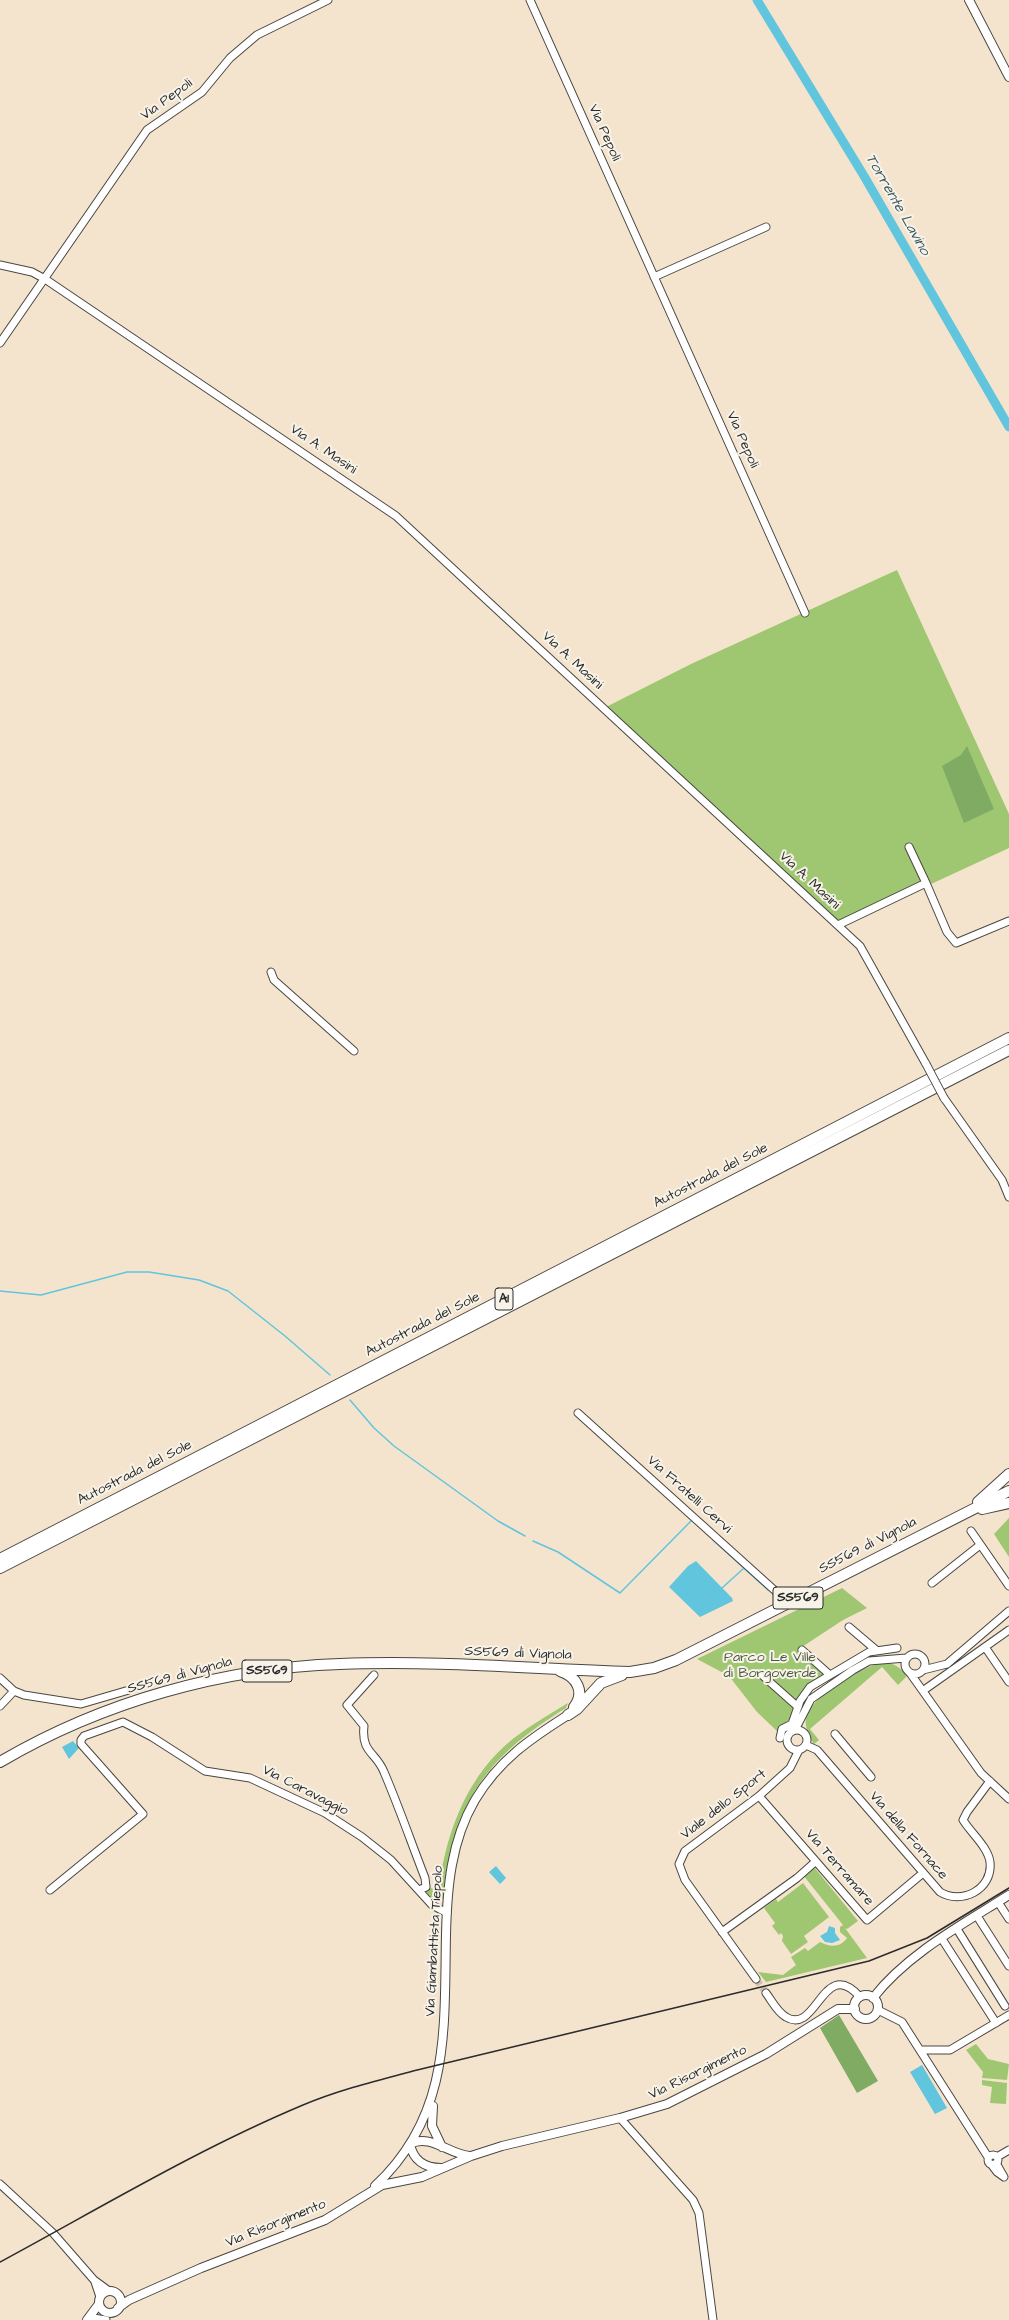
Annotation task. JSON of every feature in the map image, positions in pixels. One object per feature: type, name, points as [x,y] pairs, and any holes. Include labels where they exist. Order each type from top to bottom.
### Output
[{"type":"highway","name":"Autostrada del Sole","points":[[0,1559],[1009,1038]]},
{"type":"highway","name":"Autostrada del Sole","points":[[0,1568],[1009,1050]]},
{"type":"highway","points":[[963,1514],[1009,1474]]},
{"type":"highway","name":"SS569 di Vignola","points":[[0,1762],[65,1728],[96,1715],[165,1692],[211,1680],[270,1670],[340,1664],[383,1663],[630,1672],[654,1668],[676,1660],[1009,1491]]},
{"type":"highway","points":[[963,1514],[1009,1503]]},
{"type":"highway","name":"SS569","points":[[550,1669],[570,1676],[579,1687],[578,1700],[568,1714]]},
{"type":"highway","name":"SS569","points":[[568,1714],[577,1709],[601,1683],[630,1672]]},
{"type":"main road","points":[[969,0],[1009,78]]},
{"type":"main road","name":"Via Giambattista Tiepolo","points":[[367,2193],[391,2170],[410,2144],[423,2122],[434,2091],[444,2008],[447,1913],[454,1852],[475,1801],[487,1782],[509,1758],[534,1736],[568,1714]]},
{"type":"main road","points":[[873,1998],[899,1969],[1009,1895]]},
{"type":"main road","points":[[869,1996],[873,1998],[877,2003],[878,2010],[873,2017],[866,2019],[858,2016],[854,2009],[856,2002],[860,1997],[869,1996]]},
{"type":"main road","name":"Via Risorgimento","points":[[89,2319],[108,2316],[124,2303],[138,2298],[201,2268],[320,2222],[342,2210],[367,2193],[387,2183],[411,2180],[471,2156],[509,2144],[620,2118],[667,2104],[783,2044],[838,2009],[854,2009]]},
{"type":"main road","points":[[434,2091],[432,2126],[442,2147]]},
{"type":"main road","points":[[444,2168],[432,2168],[423,2164],[412,2153],[410,2144],[420,2140],[458,2154],[471,2156]]},
{"type":"main road","points":[[109,2291],[118,2295],[138,2298]]},
{"type":"main road","name":"Via Risorgimento","points":[[89,2319],[100,2301],[109,2291]]},
{"type":"main road","points":[[118,2295],[120,2303],[118,2308]]},
{"type":"main road","points":[[100,2301],[108,2316]]},
{"type":"street","name":"Via Pepoli","points":[[0,343],[45,280],[147,130],[202,92],[230,58],[257,35],[328,0]]},
{"type":"street","name":"Via Pepoli","points":[[530,0],[805,614]]},
{"type":"street","points":[[654,277],[766,227]]},
{"type":"street","name":"Via A. Masini","points":[[0,265],[32,272],[45,280],[396,516],[838,925],[867,956],[944,1098],[1002,1180],[1009,1197]]},
{"type":"street","points":[[908,847],[948,932],[956,943],[1009,921]]},
{"type":"street","points":[[838,925],[926,883]]},
{"type":"street","points":[[271,972],[278,984],[354,1051]]},
{"type":"street","name":"Via Fratelli Cervi","points":[[578,1413],[782,1597]]},
{"type":"street","points":[[970,1531],[1009,1586]]},
{"type":"street","points":[[932,1583],[980,1545]]},
{"type":"street","points":[[910,1673],[936,1668],[947,1664],[1009,1610]]},
{"type":"street","points":[[849,1627],[876,1650]]},
{"type":"street","points":[[924,1690],[1009,1630]]},
{"type":"street","points":[[985,1647],[1009,1682]]},
{"type":"street","points":[[780,1738],[782,1729],[792,1724],[798,1707],[810,1687],[869,1652],[897,1648]]},
{"type":"street","points":[[802,1650],[830,1675]]},
{"type":"street","points":[[793,1761],[791,1748],[787,1740],[789,1733],[795,1730],[811,1699],[824,1688],[869,1661],[890,1658],[906,1658],[915,1654],[936,1668]]},
{"type":"street","points":[[890,1658],[905,1667],[919,1683],[981,1773],[1009,1799]]},
{"type":"street","points":[[905,1667],[906,1658]]},
{"type":"street","points":[[919,1683],[921,1671],[925,1664],[923,1658]]},
{"type":"street","points":[[374,1675],[347,1705],[364,1726],[363,1738],[369,1752],[383,1769],[425,1878],[426,1887],[419,1890]]},
{"type":"street","points":[[762,1675],[798,1707]]},
{"type":"street","points":[[0,1678],[14,1691],[47,1700],[81,1704],[128,1690]]},
{"type":"street","points":[[0,1706],[14,1691]]},
{"type":"street","points":[[791,1748],[799,1750],[806,1745],[807,1739],[804,1733],[802,1717]]},
{"type":"street","name":"Via Caravaggio","points":[[50,1890],[143,1814],[81,1744],[84,1736],[123,1722],[152,1737],[205,1771],[250,1778],[325,1813],[362,1837],[391,1860],[432,1905],[447,1913]]},
{"type":"street","points":[[795,1730],[804,1733]]},
{"type":"street","points":[[835,1734],[871,1777]]},
{"type":"street","name":"Via della Fornace","points":[[806,1745],[817,1750],[940,1892],[952,1898],[972,1894],[982,1886],[989,1870],[990,1862],[987,1855],[963,1820],[967,1812],[990,1781]]},
{"type":"street","name":"Viale dello Sport","points":[[756,1979],[682,1876],[680,1860],[690,1847],[759,1796],[783,1774],[799,1750]]},
{"type":"street","name":"Via Terramare","points":[[759,1796],[867,1920],[922,1873]]},
{"type":"street","points":[[722,1932],[797,1878],[815,1862]]},
{"type":"street","points":[[998,1902],[1009,1919]]},
{"type":"street","points":[[977,1916],[1009,1966]]},
{"type":"street","points":[[957,1929],[1005,2006]]},
{"type":"street","points":[[942,1939],[996,2023]]},
{"type":"street","points":[[766,1993],[785,2016],[794,2019],[804,2018],[829,1990],[838,1985],[848,1986],[860,1997]]},
{"type":"street","points":[[878,2010],[902,2022],[993,2160],[996,2172],[1006,2177]]},
{"type":"street","points":[[921,2050],[950,2050],[1009,2015]]},
{"type":"street","points":[[620,2118],[693,2200],[699,2213],[714,2320]]},
{"type":"street","points":[[993,2160],[1009,2150]]},
{"type":"street","points":[[0,2184],[52,2233],[94,2280],[109,2291]]},
{"type":"street","points":[[94,2280],[100,2301]]},
{"type":"green space","points":[[897,570],[1009,814],[1009,848],[838,927],[606,707],[691,664]]},
{"type":"green space","points":[[967,746],[994,809],[964,823],[942,766],[961,755]]},
{"type":"green space","points":[[1009,1518],[1009,1557],[994,1534]]},
{"type":"green space","name":"Parco Le Ville di Borgoverde","points":[[842,1588],[867,1608],[843,1620],[802,1647],[830,1672],[809,1686],[791,1719],[779,1727],[778,1732],[757,1712],[729,1676],[697,1659]]},
{"type":"green space","points":[[881,1663],[889,1663],[896,1666],[907,1676],[898,1685],[882,1667],[810,1729],[819,1740],[814,1744],[808,1732],[806,1718],[810,1709],[817,1700],[838,1684],[861,1670]]},
{"type":"green space","points":[[568,1703],[566,1708],[538,1726],[514,1745],[478,1786],[465,1809],[455,1835],[448,1865],[443,1898],[436,1903],[425,1890],[426,1887],[435,1889],[439,1886],[454,1824],[462,1804],[472,1786],[484,1768],[498,1752],[514,1738]]},
{"type":"green space","points":[[814,1867],[858,1921],[847,1929],[845,1928],[867,1958],[766,1982],[758,1972],[783,1975],[796,1965],[791,1957],[805,1948],[808,1951],[820,1942],[835,1946],[841,1944],[847,1938],[840,1932],[840,1927],[843,1925],[803,1875]]},
{"type":"green space","points":[[803,1883],[829,1917],[804,1936],[808,1942],[791,1954],[782,1941],[783,1936],[781,1933],[779,1935],[772,1926],[775,1923],[764,1908],[776,1899],[778,1902]]},
{"type":"green space","points":[[839,2015],[878,2081],[857,2093],[820,2028]]},
{"type":"green space","points":[[976,2044],[988,2059],[1009,2064],[1007,2080],[982,2078],[983,2072],[966,2050]]},
{"type":"green space","points":[[982,2080],[1007,2083],[1006,2104],[990,2103],[992,2087],[982,2085]]},
{"type":"water","points":[[696,1561],[732,1598],[733,1601],[700,1617],[669,1587],[688,1566]]},
{"type":"water","points":[[73,1741],[79,1748],[69,1759],[62,1747]]},
{"type":"water","points":[[496,1866],[506,1878],[500,1884],[489,1872]]},
{"type":"water","points":[[829,1926],[835,1928],[835,1933],[840,1940],[832,1943],[825,1942],[820,1936],[827,1932]]},
{"type":"water","points":[[922,2065],[947,2108],[935,2114],[910,2072]]},
{"type":"waterway","name":"Torrente Lavino","points":[[757,0],[864,176],[1009,427]]},
{"type":"waterway","points":[[0,1291],[41,1295],[127,1272],[149,1272],[199,1280],[228,1291],[285,1336],[330,1375]]},
{"type":"waterway","points":[[350,1400],[374,1428],[394,1446],[498,1521],[525,1536]]},
{"type":"waterway","points":[[533,1541],[558,1552],[620,1593],[692,1520]]},
{"type":"waterway","points":[[713,1540],[768,1590]]},
{"type":"waterway","points":[[722,1588],[744,1568]]},
{"type":"tunnel","points":[[756,1979],[766,1993]]},
{"type":"railway","points":[[0,2262],[225,2140],[316,2100],[357,2086],[413,2071],[869,1961],[927,1938],[1009,1888]]}]
